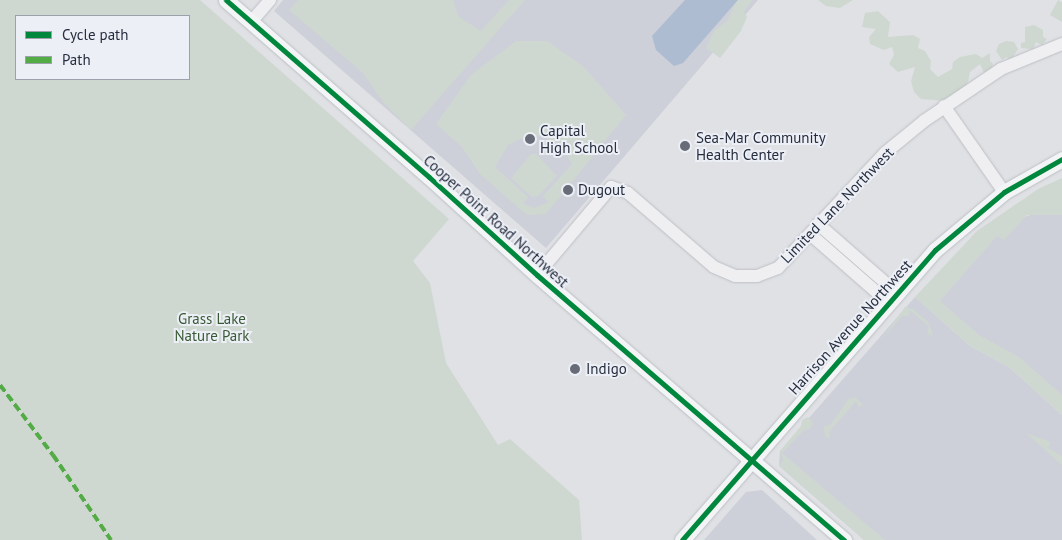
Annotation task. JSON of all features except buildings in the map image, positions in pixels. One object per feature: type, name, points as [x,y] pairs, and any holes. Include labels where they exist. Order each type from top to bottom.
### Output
[{"type":"main road","name":"Cooper Point Road Northwest","points":[[226,0],[430,176],[537,275],[750,461],[844,540]]},
{"type":"main road","name":"Harrison Avenue Northwest","points":[[682,540],[892,297],[951,235],[1004,192],[1062,159]]},
{"type":"street","points":[[251,22],[270,0]]},
{"type":"street","name":"Limited Lane Northwest","points":[[537,275],[612,187],[628,193],[693,252],[714,267],[735,276],[757,276],[778,268],[885,153],[944,106],[1001,69],[1062,44]]},
{"type":"street","points":[[944,106],[1004,192]]},
{"type":"street","points":[[814,229],[892,297]]},
{"type":"shaded area","name":"Capital High School","points":[[283,0],[758,0],[546,248],[274,11]]},
{"type":"shaded area","points":[[1062,203],[1062,413],[936,299],[998,227]]},
{"type":"shaded area","points":[[915,297],[970,346],[1009,367],[1062,415],[1062,540],[864,540],[779,466],[780,451]]},
{"type":"shaded area","points":[[762,490],[817,540],[704,540],[746,492]]},
{"type":"green space","name":"Grass Lake Nature Park","points":[[0,0],[200,0],[449,219],[413,261],[430,283],[446,363],[498,445],[510,439],[579,500],[582,540],[0,540]]},
{"type":"green space","points":[[298,0],[453,0],[459,17],[481,31],[509,0],[525,0],[411,130],[384,103],[363,73],[289,10]]},
{"type":"green space","points":[[737,0],[752,0],[744,12],[747,17],[741,31],[720,58],[706,48],[714,31],[728,20]]},
{"type":"green space","points":[[818,0],[853,0],[840,8],[826,6]]},
{"type":"green space","points":[[1058,0],[1062,2],[1062,22],[1050,15]]},
{"type":"green space","points":[[878,11],[890,22],[888,37],[913,35],[920,39],[918,48],[925,51],[931,61],[930,69],[938,77],[952,69],[953,62],[960,57],[976,54],[982,58],[990,53],[990,61],[993,64],[990,72],[984,73],[980,64],[970,72],[968,82],[958,94],[948,101],[921,99],[914,92],[911,81],[915,67],[898,72],[889,64],[894,55],[892,47],[884,50],[870,44],[869,37],[876,29],[862,27],[865,13]]},
{"type":"green space","points":[[1034,25],[1043,30],[1043,37],[1047,39],[1042,45],[1036,42],[1033,49],[1021,48],[1021,43],[1025,42],[1025,27]]},
{"type":"green space","points":[[516,41],[547,41],[583,66],[626,115],[546,214],[527,215],[480,174],[462,147],[436,124],[471,75]],"holes":[[[542,136],[561,146],[572,164],[543,196],[549,202],[534,208],[523,204],[528,197],[495,167],[508,145],[525,137]]]},
{"type":"green space","points":[[1006,41],[1014,42],[1018,49],[1011,60],[1006,57],[1002,60],[996,51],[999,44]]},
{"type":"green space","points":[[531,154],[536,154],[557,176],[538,196],[532,197],[511,178]]},
{"type":"green space","points":[[1062,178],[1062,215],[1027,215],[1004,240],[997,236],[940,301],[979,335],[1019,357],[1062,395],[1062,415],[1009,367],[970,346],[915,297],[977,231],[1038,189]]},
{"type":"green space","points":[[905,307],[913,309],[929,323],[933,336],[927,334],[929,327],[910,310],[909,316],[902,316],[881,340]]},
{"type":"green space","points":[[855,397],[863,405],[859,407],[856,401],[829,432],[830,438],[825,437],[824,426],[830,425],[849,399]]},
{"type":"green space","points":[[808,417],[813,423],[810,429],[804,430],[782,453],[885,540],[864,540],[779,466],[783,460],[780,451],[801,426],[802,420]]},
{"type":"green space","points":[[1026,433],[1051,442],[1048,448],[1062,456],[1062,465]]},
{"type":"water","points":[[685,0],[738,0],[683,63],[674,66],[656,50],[652,36]]},
{"type":"marked path","points":[[0,385],[53,455],[111,540]]},
{"type":"cycle path","points":[[226,0],[429,177],[537,275],[844,540]]},
{"type":"cycle path","points":[[682,540],[935,250],[1004,192],[1062,159]]},
{"type":"place","name":"Capital High School","points":[[530,139]]},
{"type":"place","name":"Sea-Mar Community Health Center","points":[[685,146]]},
{"type":"place","name":"Dugout","points":[[568,190]]},
{"type":"place","name":"Indigo","points":[[575,369]]}]
